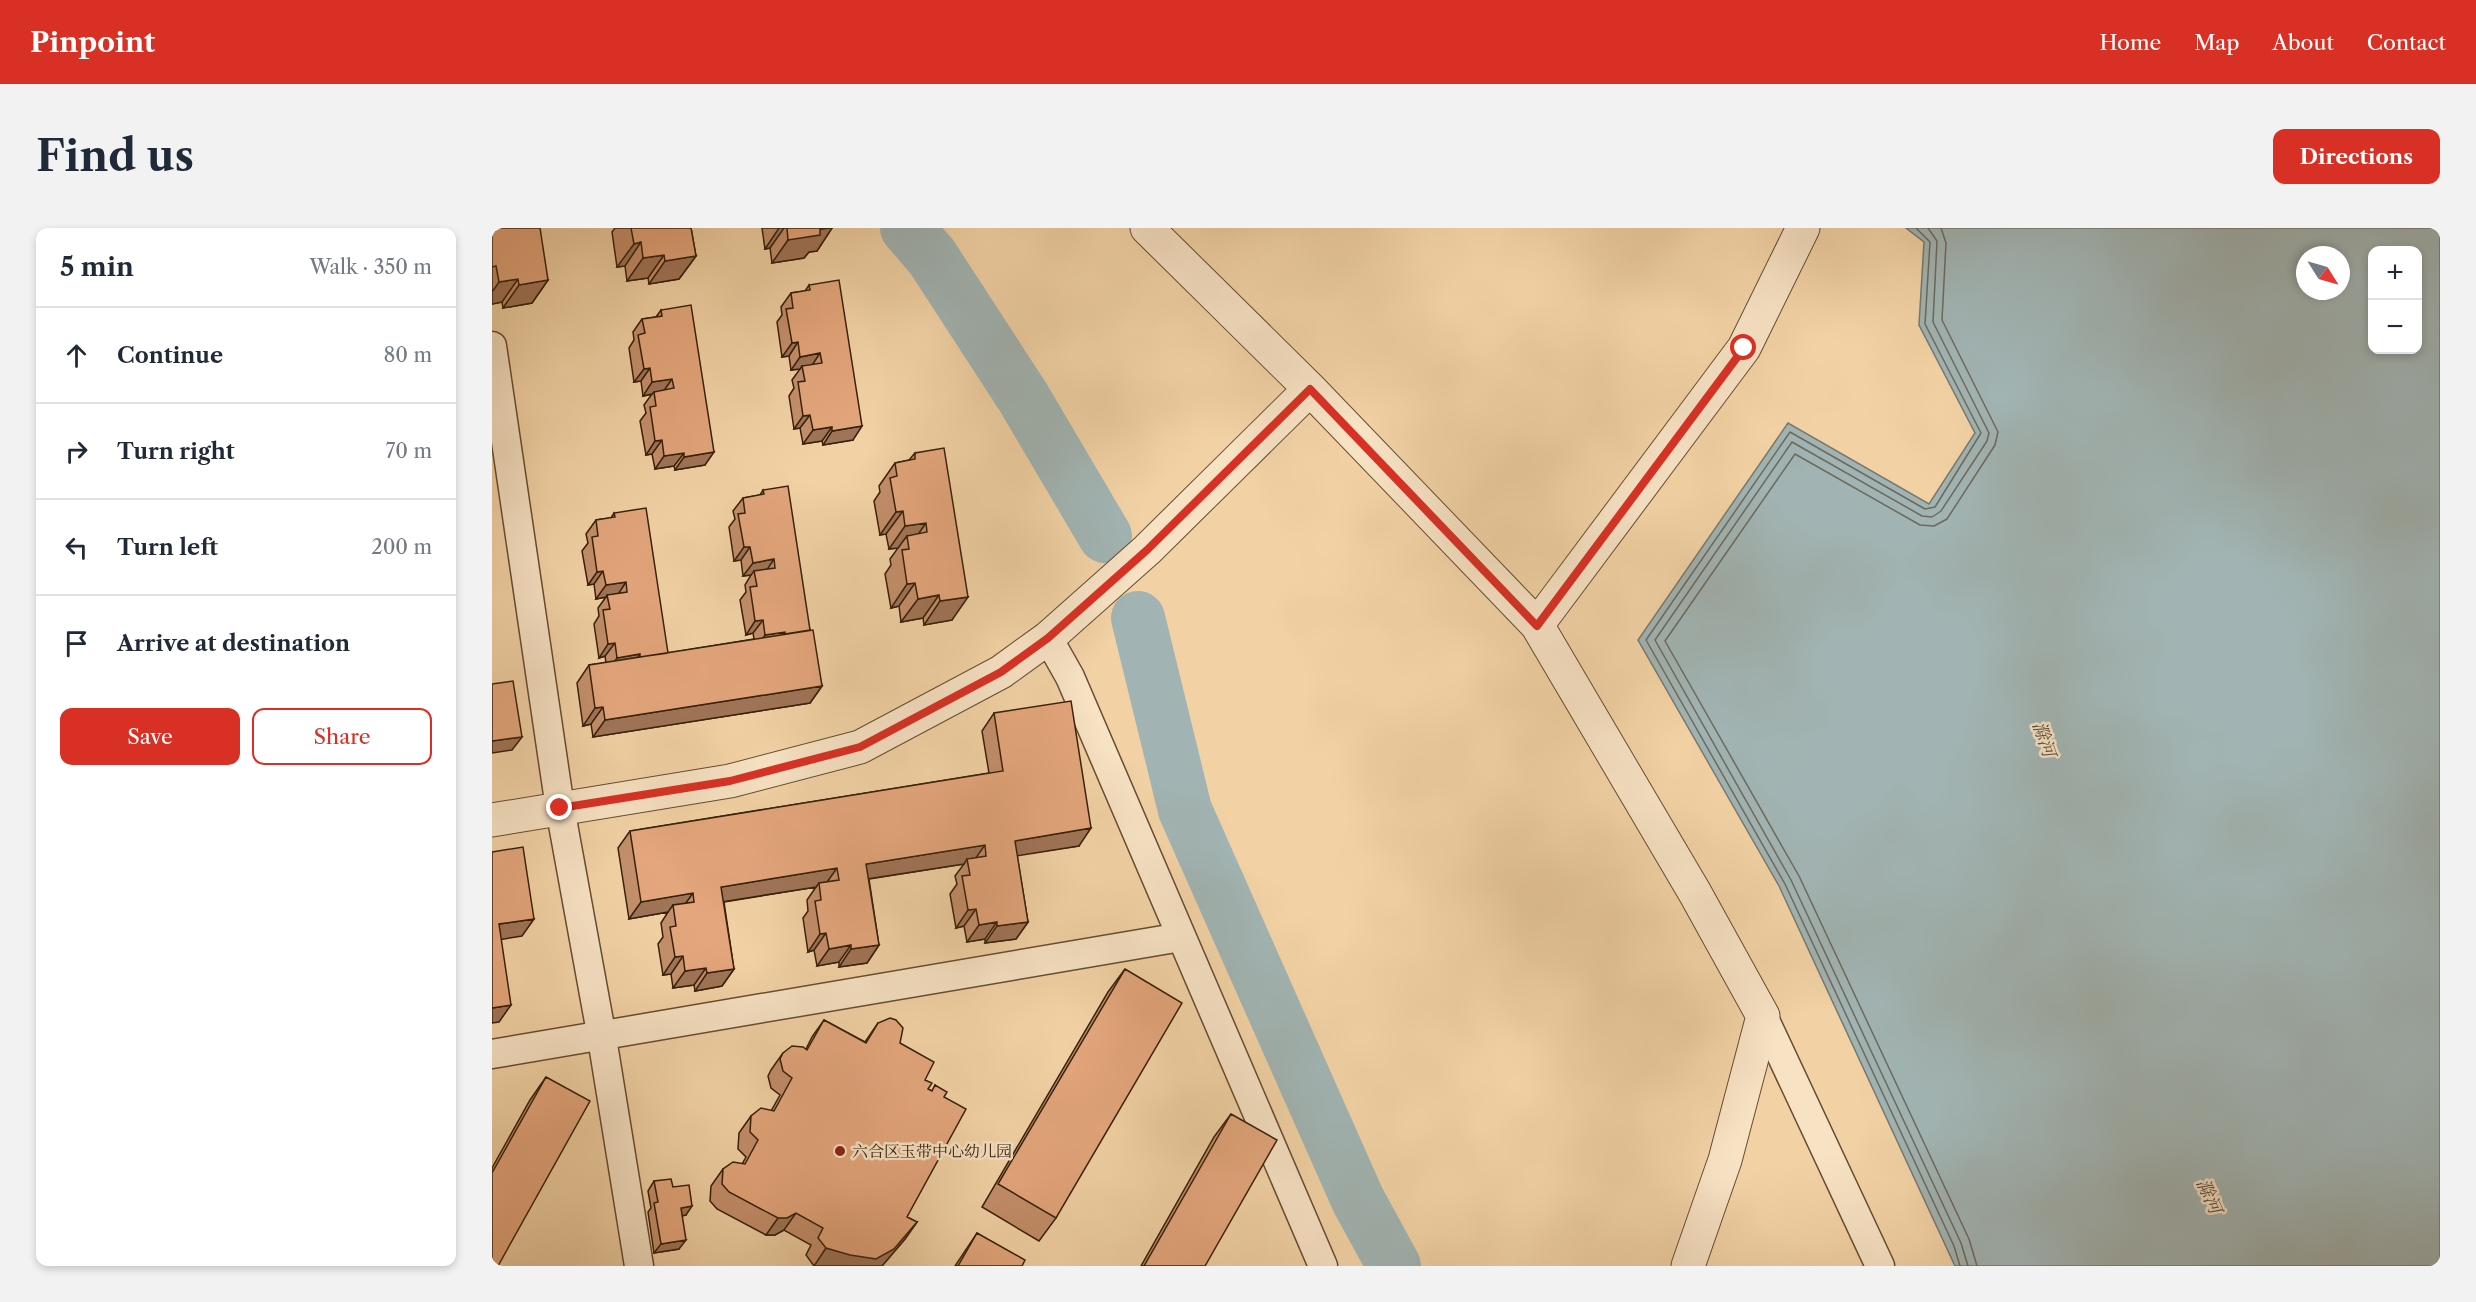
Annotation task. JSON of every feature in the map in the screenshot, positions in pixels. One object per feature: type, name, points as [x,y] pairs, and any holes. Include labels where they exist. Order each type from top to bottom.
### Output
[{"type":"street","points":[[1147,228],[1310,389],[1537,626],[1695,893],[1763,1016],[1880,1266]]},
{"type":"street","points":[[1537,626],[1744,348],[1803,228]]},
{"type":"street","points":[[492,346],[560,808],[602,1038],[639,1266]]},
{"type":"street","points":[[492,819],[730,781],[860,747],[1001,672],[1048,638],[1147,550],[1310,389]]},
{"type":"street","points":[[1048,638],[1070,678],[1323,1266]]},
{"type":"street","points":[[492,1054],[602,1038],[1181,937]]},
{"type":"street","points":[[1688,1266],[1725,1160],[1763,1016]]},
{"type":"water","name":"滁河","points":[[1906,228],[2440,228],[2440,1266],[1955,1266],[1779,886],[1638,640],[1788,423],[1929,504],[1975,433],[1919,325],[1924,242]]},
{"type":"building","points":[[492,228],[540,228],[548,280],[519,285],[518,279],[499,282],[496,266],[492,267]]},
{"type":"building","points":[[631,228],[691,228],[696,256],[665,261],[664,255],[643,258],[641,242],[634,244]]},
{"type":"building","points":[[787,228],[829,228],[820,229],[820,235],[788,240]]},
{"type":"building","points":[[839,280],[862,426],[832,431],[832,427],[813,430],[810,415],[803,416],[798,382],[805,381],[802,366],[822,363],[820,353],[800,357],[798,342],[792,343],[786,309],[793,308],[791,293],[810,290],[809,285]]},
{"type":"building","points":[[691,305],[714,452],[684,457],[684,453],[664,456],[662,440],[655,441],[650,407],[656,406],[654,392],[674,388],[672,379],[652,382],[650,368],[644,369],[638,335],[645,333],[642,319],[662,316],[661,310]]},
{"type":"building","points":[[944,448],[968,597],[940,601],[939,595],[918,599],[915,583],[907,584],[902,550],[909,549],[907,536],[927,532],[926,523],[905,526],[903,511],[896,512],[890,478],[897,476],[895,463],[915,459],[915,453]]},
{"type":"building","points":[[788,486],[810,630],[765,635],[763,620],[755,621],[750,587],[757,586],[754,571],[775,568],[774,559],[753,563],[750,547],[744,547],[738,514],[745,513],[743,498],[764,494],[763,490]]},
{"type":"building","points":[[646,508],[668,653],[617,658],[615,643],[608,644],[603,610],[610,609],[607,595],[627,592],[626,582],[606,585],[603,571],[597,572],[592,537],[598,536],[596,520],[615,517],[614,513]]},
{"type":"building","points":[[813,630],[822,686],[605,720],[603,707],[595,708],[589,665]]},
{"type":"building","points":[[513,681],[522,737],[492,741],[492,684]]},
{"type":"building","points":[[1071,701],[1091,828],[1015,841],[1028,922],[997,926],[997,922],[979,925],[976,909],[968,910],[962,876],[970,875],[967,859],[986,856],[985,845],[866,864],[879,945],[851,949],[851,945],[829,949],[826,933],[820,934],[815,901],[821,900],[819,883],[839,880],[837,868],[721,887],[734,969],[707,973],[706,968],[685,971],[683,956],[675,957],[670,927],[676,926],[673,905],[694,902],[693,893],[641,902],[630,831],[1003,771],[994,713]]},
{"type":"building","points":[[523,847],[534,919],[499,924],[511,1005],[492,1008],[492,852]]},
{"type":"building","points":[[1125,969],[1182,1003],[1056,1218],[998,1184]]},
{"type":"building","name":"六合区玉带中心幼儿园","points":[[890,1018],[896,1020],[903,1028],[900,1043],[934,1062],[925,1080],[932,1083],[928,1089],[932,1091],[935,1085],[947,1092],[944,1097],[966,1109],[907,1217],[917,1222],[894,1249],[876,1259],[826,1248],[818,1238],[823,1228],[796,1213],[787,1218],[778,1218],[729,1192],[722,1184],[723,1169],[733,1162],[745,1164],[758,1140],[750,1132],[751,1116],[761,1108],[774,1111],[792,1078],[783,1071],[780,1059],[783,1053],[792,1046],[803,1047],[807,1050],[824,1020],[866,1043],[878,1023]]},
{"type":"building","points":[[546,1077],[590,1101],[498,1266],[492,1266],[492,1173]]},
{"type":"building","points":[[1231,1114],[1277,1140],[1205,1266],[1144,1266]]},
{"type":"building","points":[[671,1179],[673,1187],[689,1185],[692,1206],[681,1208],[686,1240],[661,1244],[654,1203],[658,1202],[654,1181]]},
{"type":"building","points":[[977,1233],[1025,1260],[1022,1266],[958,1266]]},
{"type":"waterway","points":[[907,228],[932,257],[1023,397],[1105,536]]},
{"type":"waterway","points":[[1138,618],[1185,810],[1358,1200],[1394,1266]]},
{"type":"place","name":"六合区玉带中心幼儿园","points":[[840,1151]]},
{"type":"route","points":[[560,808],[730,781],[860,747],[1001,672],[1048,638],[1147,550],[1310,389],[1537,626],[1744,348]]}]
